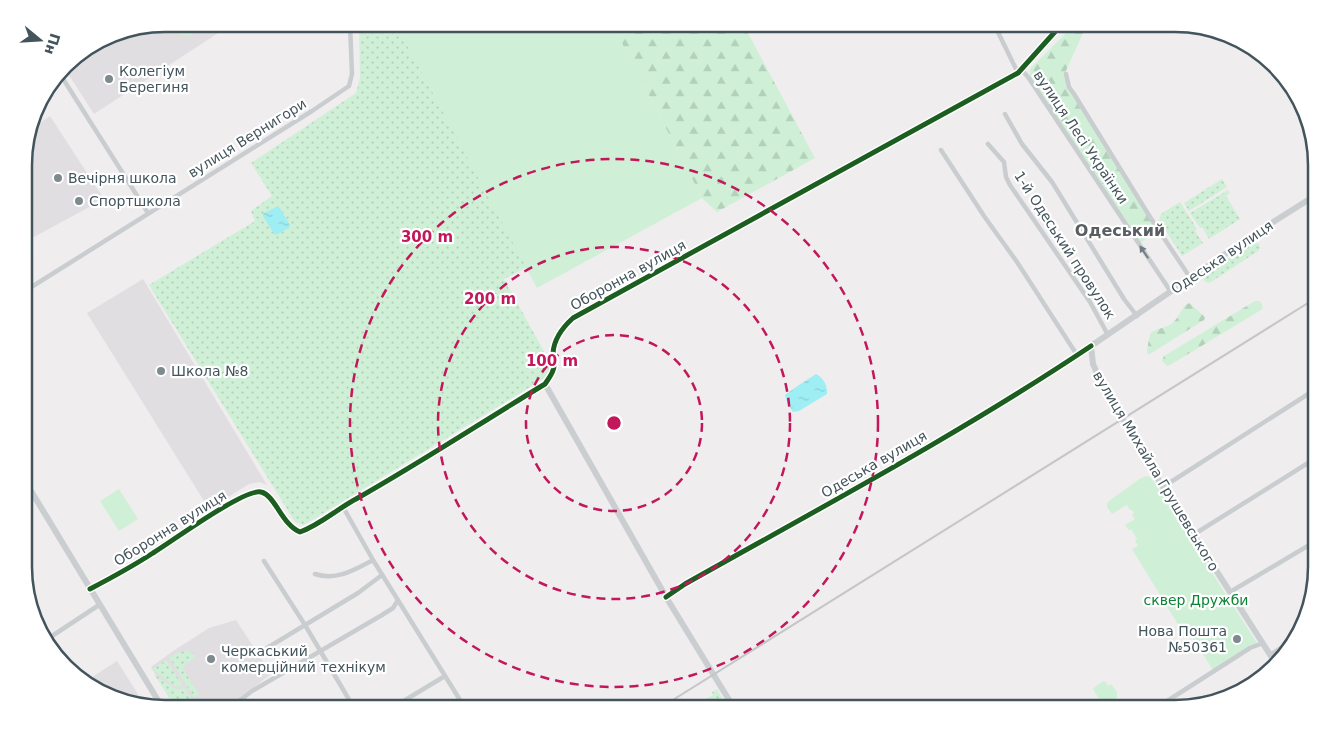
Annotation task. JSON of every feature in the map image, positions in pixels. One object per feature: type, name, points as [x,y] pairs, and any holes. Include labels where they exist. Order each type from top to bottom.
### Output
[{"type":"street","name":"вулиця Вернигори","points":[[33,286],[345,90],[352,78],[350,33]]},
{"type":"street","name":"вулиця Лесі Українки","points":[[999,33],[1020,71],[1028,77],[1171,292]]},
{"type":"street","name":"Оборонна вулиця","points":[[90,589],[253,492],[266,493],[291,527],[300,532],[309,528],[343,506],[404,472],[545,384],[551,376],[554,367],[553,352],[557,339],[566,324],[573,318],[1020,71],[1054,33]]},
{"type":"street","name":"вулиця Лесі Українки","points":[[1066,74],[1074,94],[1145,210],[1191,278]]},
{"type":"street","points":[[64,81],[148,213]]},
{"type":"street","points":[[1005,114],[1022,144],[1052,182],[1137,316]]},
{"type":"street","name":"1-й Одеський провулок","points":[[988,144],[1003,160],[1006,177],[1010,185],[1090,302],[1108,334]]},
{"type":"street","points":[[941,150],[1017,262],[1077,356]]},
{"type":"street","name":"Одеська вулиця","points":[[666,597],[685,584],[900,464],[1042,379],[1308,200]]},
{"type":"street","name":"вулиця Михайла Грушевського","points":[[1091,346],[1093,364],[1097,375],[1193,535],[1271,657]]},
{"type":"street","points":[[545,384],[666,597],[729,699]]},
{"type":"street","points":[[1164,487],[1308,394]]},
{"type":"street","points":[[1193,535],[1308,463]]},
{"type":"street","points":[[33,494],[157,699]]},
{"type":"street","points":[[343,506],[382,575],[460,700]]},
{"type":"street","points":[[1230,592],[1308,547]]},
{"type":"street","points":[[264,560],[349,700]]},
{"type":"street","points":[[315,574],[328,578],[343,575],[373,560]]},
{"type":"street","points":[[267,648],[358,593],[382,575]]},
{"type":"street","points":[[240,700],[252,691],[393,608],[398,600]]},
{"type":"street","points":[[52,636],[99,605]]},
{"type":"street","points":[[1170,699],[1250,648],[1263,643]]},
{"type":"street","points":[[406,700],[445,676]]},
{"type":"shaded area","name":"Колегіум Берегиня","points":[[218,33],[94,114],[69,75],[99,50],[131,37],[148,34]]},
{"type":"shaded area","name":"Вечірня школа","points":[[50,116],[104,199],[34,237],[33,157],[40,123]]},
{"type":"shaded area","name":"Школа №8","points":[[143,279],[267,485],[260,482],[249,484],[209,509],[87,313]]},
{"type":"shaded area","name":"Черкаський комерційний технікум","points":[[236,620],[271,674],[237,700],[170,700],[151,667],[209,628]]},
{"type":"shaded area","points":[[117,661],[140,697],[107,686],[92,677]]},
{"type":"green space","points":[[176,33],[195,33],[187,36]]},
{"type":"green space","points":[[359,33],[401,33],[527,267],[504,279],[552,366],[548,376],[304,525],[295,522],[149,285],[255,221],[251,211],[272,196],[251,163],[356,93],[360,78]]},
{"type":"green space","points":[[401,33],[617,33],[702,198],[537,288]]},
{"type":"green space","points":[[617,33],[748,33],[815,158],[717,212],[702,198]]},
{"type":"green space","points":[[1066,33],[1083,33],[1065,73],[1067,86],[1157,231],[1140,243],[1030,77],[1032,67]]},
{"type":"green space","points":[[1222,179],[1227,187],[1189,211],[1184,203]]},
{"type":"green space","points":[[1228,190],[1230,193],[1226,196],[1240,219],[1209,239],[1190,213]]},
{"type":"green space","points":[[1180,202],[1197,229],[1195,231],[1203,243],[1182,256],[1159,220],[1161,214]]},
{"type":"green space","points":[[1254,242],[1259,244],[1260,248],[1258,251],[1211,282],[1204,281],[1204,274]]},
{"type":"green space","points":[[1255,301],[1259,301],[1262,304],[1263,308],[1261,310],[1170,365],[1167,366],[1162,361],[1164,356]]},
{"type":"green space","points":[[1189,303],[1203,315],[1204,320],[1150,354],[1147,354],[1150,334],[1171,324]]},
{"type":"green space","name":"сквер Дружби","points":[[1147,476],[1152,479],[1257,643],[1213,670],[1187,629],[1182,631],[1132,549],[1138,546],[1135,540],[1137,539],[1131,529],[1129,530],[1125,525],[1135,519],[1132,515],[1134,513],[1127,505],[1112,514],[1108,509],[1109,501],[1141,478]]},
{"type":"green space","points":[[119,489],[138,519],[119,531],[100,501]]},
{"type":"green space","points":[[182,651],[191,652],[196,657],[186,664],[183,669],[199,694],[196,698],[169,657]]},
{"type":"green space","points":[[166,660],[182,684],[181,686],[176,687],[152,669]]},
{"type":"green space","points":[[154,674],[177,690],[184,688],[192,700],[171,700]]},
{"type":"green space","points":[[1103,681],[1106,682],[1108,686],[1111,684],[1117,692],[1117,697],[1115,699],[1099,699],[1093,689]]},
{"type":"green space","points":[[717,689],[723,699],[706,699],[713,695],[712,692]]},
{"type":"water","points":[[276,207],[280,208],[290,225],[289,228],[276,235],[263,216],[264,213]]},
{"type":"water","points":[[816,374],[824,382],[827,394],[799,411],[793,412],[785,395]]},
{"type":"railway","points":[[674,700],[1308,303]]},
{"type":"cycle path","points":[[90,589],[122,572],[240,498],[253,493],[261,492],[266,494],[288,523],[300,532],[315,525],[545,384],[554,368],[553,353],[557,338],[573,318],[1018,73],[1054,33]]},
{"type":"cycle path","points":[[666,597],[685,584],[942,439],[1091,346]]},
{"type":"place","name":"Колегіум Берегиня","points":[[109,79]]},
{"type":"place","name":"Вечірня школа","points":[[58,178]]},
{"type":"place","name":"Спортшкола","points":[[79,201]]},
{"type":"place","name":"Школа №8","points":[[161,371]]},
{"type":"place","name":"Нова Пошта №50361","points":[[1237,639]]},
{"type":"place","name":"Черкаський комерційний технікум","points":[[211,659]]},
{"type":"district","name":"Одеський","points":[[1120,230]]}]
